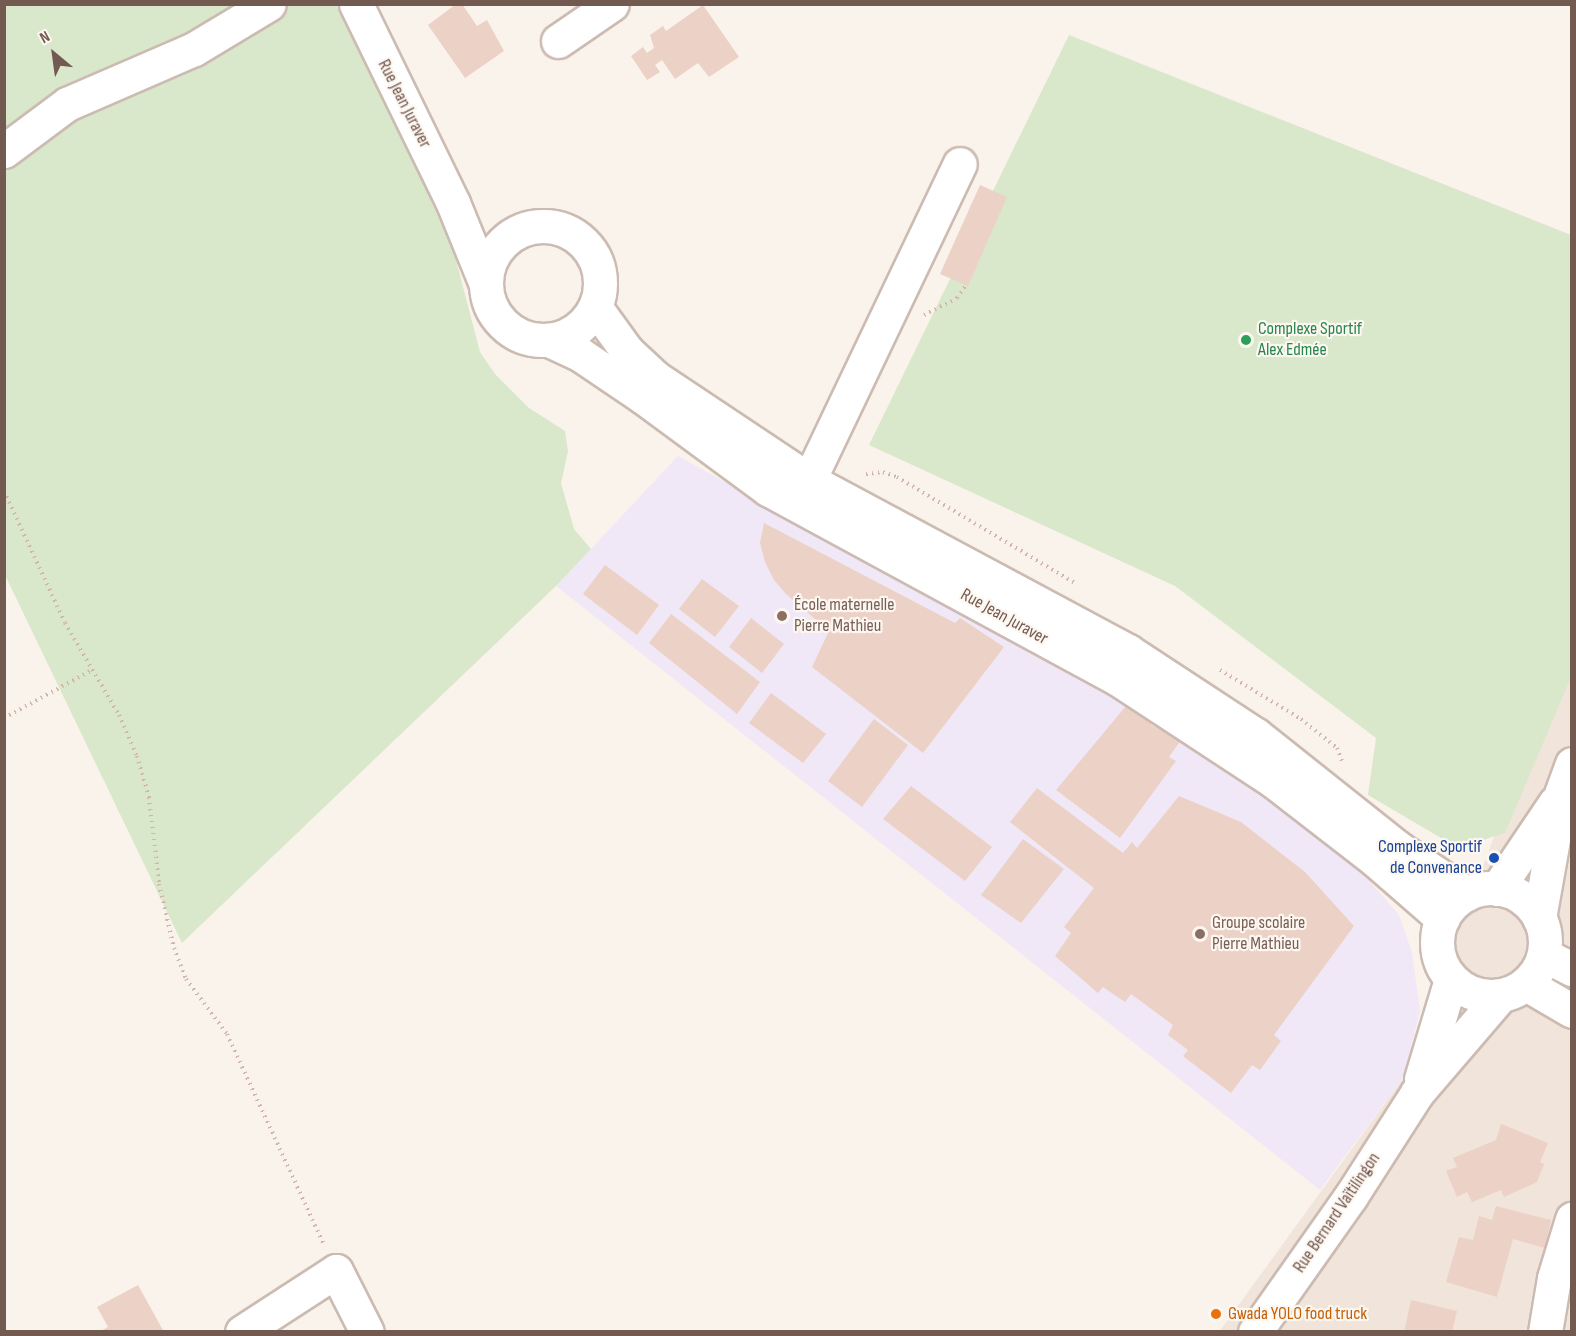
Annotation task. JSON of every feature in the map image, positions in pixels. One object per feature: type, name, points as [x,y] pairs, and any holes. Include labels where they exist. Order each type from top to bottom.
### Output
[{"type":"street","points":[[4,151],[67,104],[194,49],[269,4]]},
{"type":"street","name":"Rue Jean Juraver","points":[[356,4],[453,203],[485,282]]},
{"type":"street","points":[[558,41],[612,4]]},
{"type":"street","points":[[809,480],[960,164]]},
{"type":"street","points":[[453,203],[486,222],[515,233]]},
{"type":"street","points":[[553,226],[571,233],[586,246],[595,259],[600,275],[600,291],[595,307],[584,323],[568,334],[549,340],[530,339],[504,325],[497,318],[488,301],[485,282],[489,262],[499,245],[515,233],[533,227],[553,226]]},
{"type":"street","name":"Rue Jean Juraver","points":[[595,307],[627,351],[656,378],[809,480],[1128,651],[1256,735],[1398,848],[1482,892]]},
{"type":"street","name":"Rue Jean Juraver","points":[[549,340],[581,355],[634,391],[768,489],[1128,685],[1272,780],[1374,858],[1443,919]]},
{"type":"street","points":[[1566,779],[1482,892],[1453,905],[1443,919],[1438,935],[1438,951],[1442,966],[1451,979],[1473,993],[1513,990],[1572,1011]]},
{"type":"street","points":[[1539,918],[1566,779]]},
{"type":"street","points":[[1417,1093],[1513,990],[1537,970],[1558,962],[1539,918],[1522,898],[1482,892]]},
{"type":"street","points":[[1417,1093],[1451,979]]},
{"type":"street","name":"Rue Bernard Vaïtilingon","points":[[1255,1332],[1351,1196],[1417,1093]]},
{"type":"street","points":[[1545,1332],[1554,1278],[1572,1219]]},
{"type":"street","points":[[242,1332],[336,1271],[367,1332]]},
{"type":"path","points":[[4,490],[65,623],[119,715],[138,756],[148,797],[159,884],[174,948],[186,979],[227,1034],[336,1271]]},
{"type":"path","points":[[4,718],[92,670]]},
{"type":"shaded area","name":"Groupe scolaire Pierre Mathieu","points":[[678,456],[1096,686],[1207,751],[1359,869],[1399,915],[1412,952],[1420,1011],[1404,1077],[1320,1190],[556,586]]},
{"type":"shaded area","points":[[1571,661],[1571,1331],[1219,1332],[1404,1077],[1495,834]]},
{"type":"green space","points":[[5,5],[336,5],[449,233],[480,352],[495,374],[529,408],[565,431],[568,451],[561,483],[574,529],[591,549],[556,586],[182,943],[5,575]]},
{"type":"green space","name":"Complexe Sportif Alex Edmée","points":[[1069,35],[1571,235],[1571,677],[1505,833],[1458,848],[1368,795],[1376,738],[1175,586],[869,445]]},
{"type":"building","points":[[456,4],[462,4],[477,26],[487,20],[504,51],[465,78],[428,25]]},
{"type":"building","points":[[703,5],[739,57],[709,77],[698,63],[675,79],[662,60],[655,65],[660,72],[647,80],[631,56],[643,47],[647,53],[654,48],[650,35],[663,26],[666,31]]},
{"type":"building","points":[[980,185],[1007,197],[968,286],[940,274]]},
{"type":"building","points":[[764,523],[955,623],[960,618],[1004,647],[923,753],[812,667],[829,631],[786,594],[774,580],[765,562],[760,543]]},
{"type":"building","points":[[605,565],[659,605],[637,635],[583,594]]},
{"type":"building","points":[[702,579],[739,606],[715,637],[679,609]]},
{"type":"building","points":[[671,614],[760,682],[737,714],[649,643]]},
{"type":"building","points":[[751,618],[784,644],[762,673],[729,647]]},
{"type":"building","points":[[771,693],[826,734],[803,763],[749,723]]},
{"type":"building","points":[[1126,706],[1156,721],[1151,725],[1181,740],[1169,757],[1176,761],[1120,838],[1056,790]]},
{"type":"building","points":[[874,719],[908,745],[862,807],[828,781]]},
{"type":"building","points":[[911,786],[992,847],[965,881],[883,819]]},
{"type":"building","points":[[1037,788],[1123,853],[1132,842],[1137,848],[1179,796],[1241,822],[1305,872],[1354,926],[1274,1035],[1281,1041],[1260,1070],[1252,1065],[1231,1093],[1183,1056],[1188,1050],[1168,1035],[1173,1025],[1131,994],[1125,1002],[1103,987],[1098,993],[1055,956],[1071,933],[1064,927],[1094,888],[1010,822]]},
{"type":"building","points":[[1023,839],[1064,869],[1021,923],[981,895]]},
{"type":"building","points":[[1501,1124],[1548,1143],[1540,1162],[1544,1164],[1537,1182],[1504,1197],[1501,1190],[1472,1202],[1467,1192],[1457,1197],[1446,1171],[1457,1167],[1453,1158],[1496,1140]]},
{"type":"building","points":[[1496,1206],[1551,1220],[1545,1248],[1513,1239],[1497,1297],[1446,1282],[1459,1237],[1473,1240],[1479,1216],[1492,1220]]},
{"type":"building","points":[[138,1285],[164,1332],[99,1332],[108,1327],[97,1307]]},
{"type":"building","points":[[1411,1300],[1457,1311],[1452,1332],[1404,1332]]},
{"type":"place","name":"Complexe Sportif Alex Edmée","points":[[1246,340]]},
{"type":"place","name":"École maternelle Pierre Mathieu","points":[[782,616]]},
{"type":"place","name":"Complexe Sportif de Convenance","points":[[1494,858]]},
{"type":"place","name":"Groupe scolaire Pierre Mathieu","points":[[1200,934]]},
{"type":"place","name":"Gwada YOLO food truck","points":[[1216,1314]]}]
